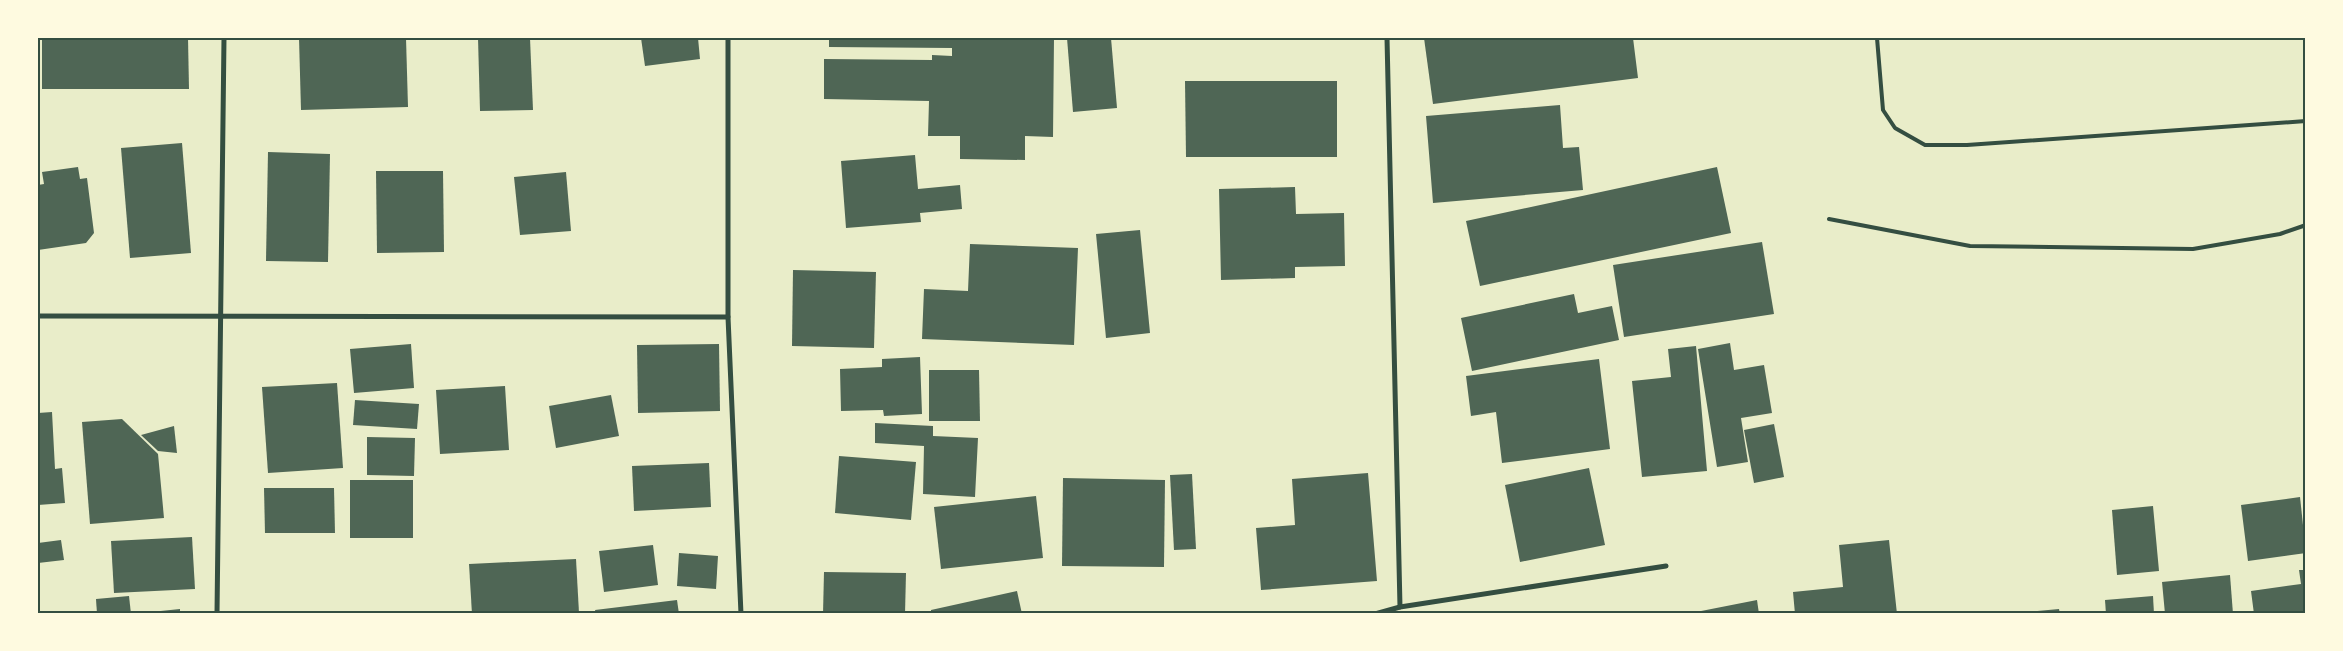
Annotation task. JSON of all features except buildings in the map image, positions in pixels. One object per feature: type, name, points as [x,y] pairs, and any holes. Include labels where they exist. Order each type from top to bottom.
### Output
[{"type":"street","points":[[218,614],[224,38]]},
{"type":"street","points":[[728,38],[728,318],[741,614]]},
{"type":"street","points":[[1387,38],[1400,606]]},
{"type":"street","points":[[38,316],[220,315],[728,318]]},
{"type":"street","points":[[1374,614],[1400,606],[1666,566]]},
{"type":"lane","points":[[1877,38],[1883,110],[1895,128],[1925,145],[1967,145],[2306,121]]},
{"type":"lane","points":[[1829,219],[1970,246],[2193,249],[2280,234],[2306,225]]}]
